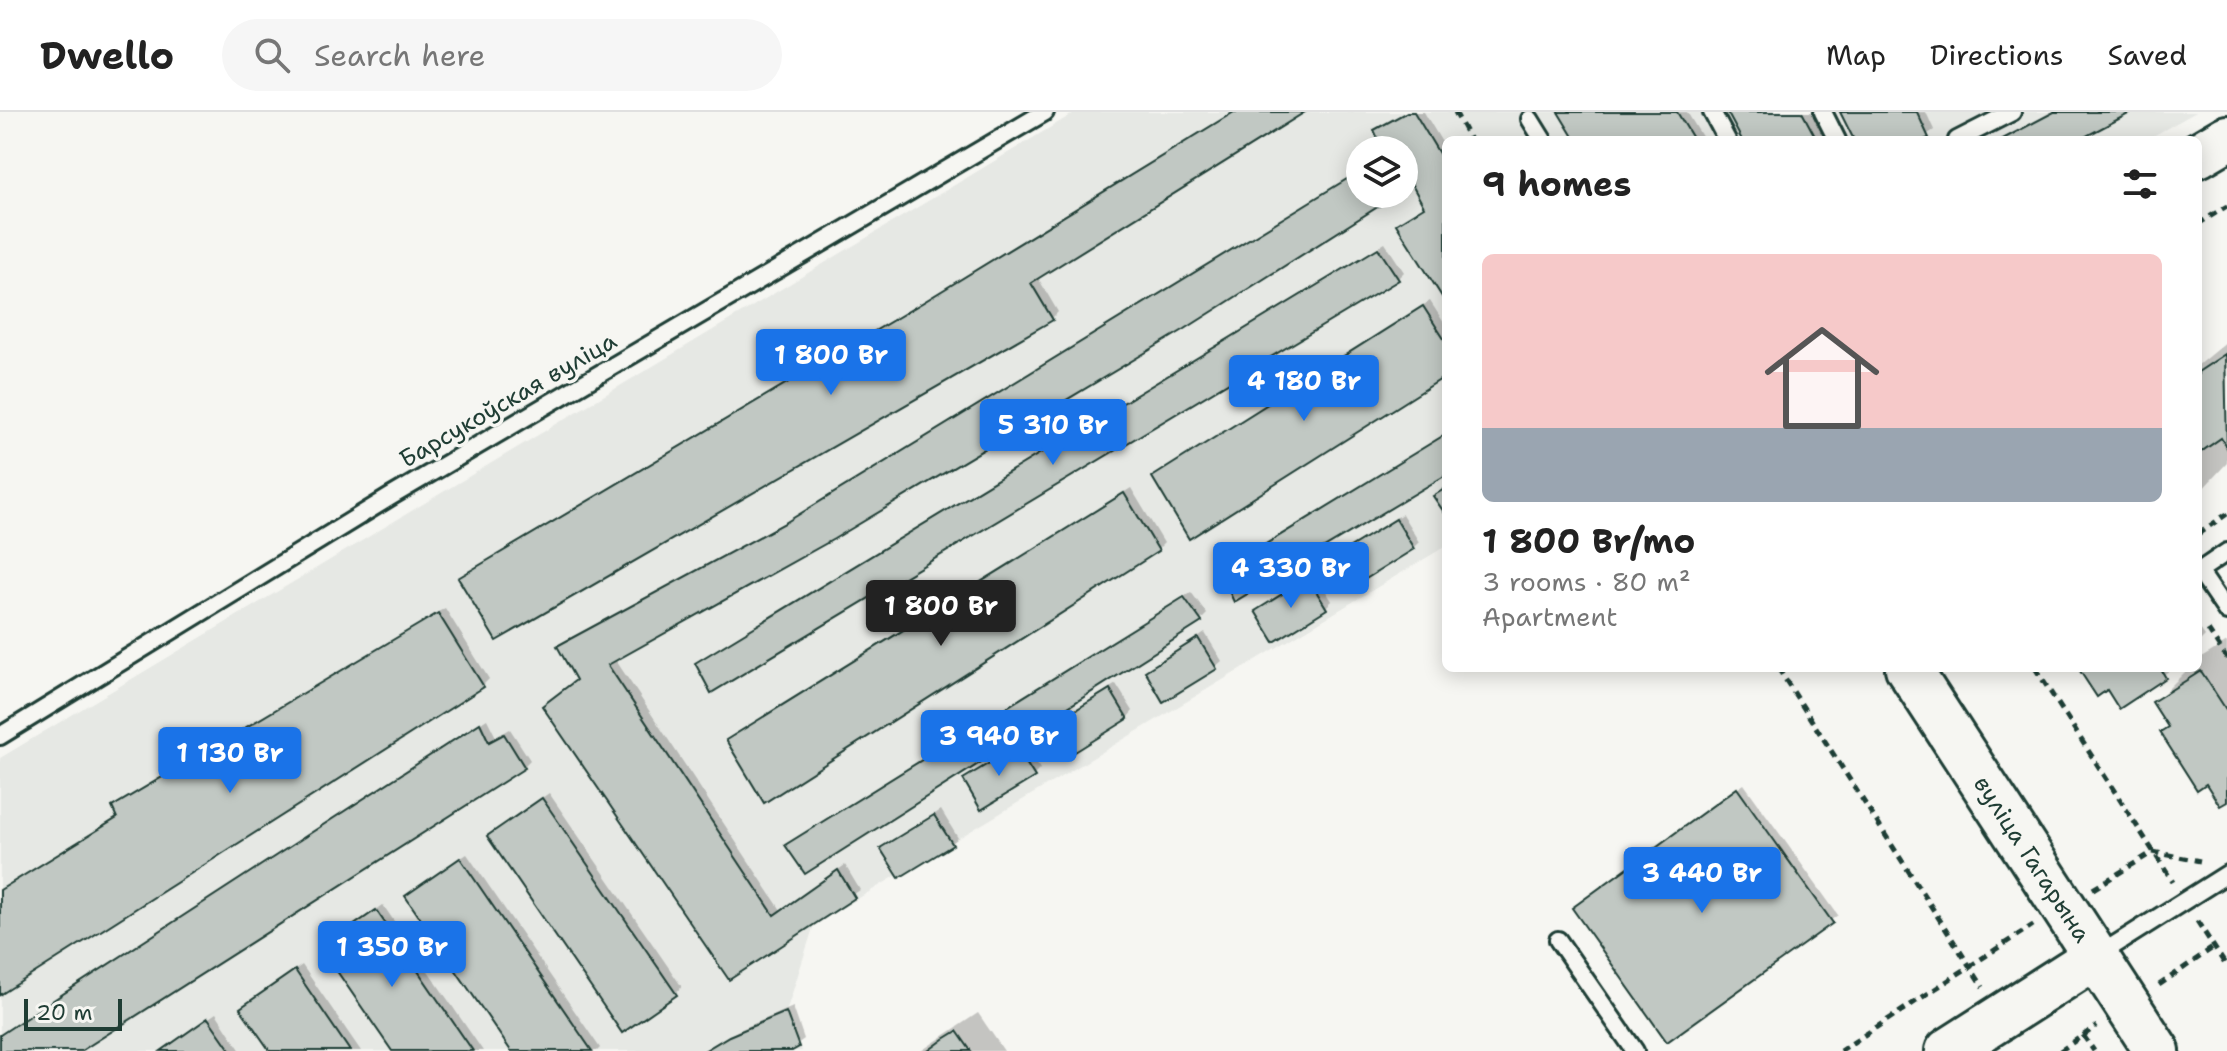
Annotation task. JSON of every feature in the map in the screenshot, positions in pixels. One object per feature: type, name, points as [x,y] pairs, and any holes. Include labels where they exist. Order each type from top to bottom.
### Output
[{"type":"main road","points":[[2202,153],[2227,138]]},
{"type":"main road","name":"вуліца Гагарына","points":[[1911,672],[2157,1051]]},
{"type":"main road","points":[[1948,1051],[2095,957]]},
{"type":"lane","name":"Барсукоўская вуліца","points":[[0,736],[390,497],[1045,112]]},
{"type":"lane","points":[[1712,112],[1725,136]]},
{"type":"lane","points":[[1823,112],[1835,136]]},
{"type":"lane","points":[[1965,136],[2012,112]]},
{"type":"lane","points":[[1530,119],[1541,136]]},
{"type":"lane","points":[[2202,569],[2227,552]]},
{"type":"lane","points":[[2202,575],[2227,612]]},
{"type":"lane","points":[[2095,957],[2227,874]]},
{"type":"lane","points":[[1558,940],[1635,1051]]},
{"type":"path","points":[[1455,112],[1468,136]]},
{"type":"path","points":[[2202,222],[2227,206]]},
{"type":"path","points":[[2202,531],[2227,514]]},
{"type":"path","points":[[2205,627],[2227,659]]},
{"type":"path","points":[[1781,672],[2002,1015]]},
{"type":"path","points":[[2038,672],[2227,967]]},
{"type":"path","points":[[1840,1051],[1969,965],[2153,852],[2202,861]]},
{"type":"path","points":[[2083,1035],[2094,1051]]},
{"type":"shaded area","points":[[1076,112],[2196,112],[2153,136],[1442,136],[1442,548],[814,925],[786,1012],[802,1051],[0,1051],[0,758]]},
{"type":"building","points":[[1234,112],[1305,112],[1031,283],[1053,320],[496,641],[458,578],[922,303]]},
{"type":"building","points":[[1407,112],[1414,112],[1442,158],[1442,297],[1396,224],[1424,207],[1418,196],[1418,136],[1377,136],[1374,130]]},
{"type":"building","points":[[1558,112],[1677,112],[1692,136],[1573,136]]},
{"type":"building","points":[[1727,112],[1802,112],[1815,136],[1740,136]]},
{"type":"building","points":[[1840,112],[1917,112],[1928,136],[1852,136]]},
{"type":"building","points":[[2054,112],[2132,112],[2087,136],[2009,136]]},
{"type":"building","points":[[1346,180],[1346,208],[1376,208],[1185,329],[834,539],[608,665],[774,915],[838,870],[855,898],[729,980],[542,706],[576,680],[557,646],[785,523]]},
{"type":"building","points":[[1378,248],[1399,280],[711,693],[695,663]]},
{"type":"building","points":[[1423,306],[1442,336],[1442,379],[1189,539],[1152,477]]},
{"type":"building","points":[[2225,354],[2227,448],[2221,438],[2202,451],[2202,369]]},
{"type":"building","points":[[1442,436],[1442,477],[1234,602],[1220,572]]},
{"type":"building","points":[[1442,490],[1442,509],[1433,496]]},
{"type":"building","points":[[1124,493],[1159,551],[764,803],[726,740]]},
{"type":"building","points":[[1396,519],[1414,549],[1361,582],[1342,552]]},
{"type":"building","points":[[1308,578],[1327,609],[1274,642],[1255,611]]},
{"type":"building","points":[[1184,597],[1202,622],[805,874],[785,845]]},
{"type":"building","points":[[438,613],[484,687],[0,995],[0,890],[117,818],[112,807]]},
{"type":"building","points":[[1198,638],[1217,669],[1163,702],[1145,671]]},
{"type":"building","points":[[2081,672],[2162,672],[2166,678],[2119,709],[2107,690],[2097,697]]},
{"type":"building","points":[[2202,672],[2227,711],[2227,802],[2220,806],[2206,784],[2197,790],[2160,732],[2168,727],[2152,702]]},
{"type":"building","points":[[1110,689],[1128,719],[1075,752],[1056,722]]},
{"type":"building","points":[[480,723],[489,742],[504,734],[525,768],[81,1051],[0,1051],[0,1035]]},
{"type":"building","points":[[1016,747],[1035,777],[981,810],[963,779]]},
{"type":"building","points":[[1737,788],[1833,923],[1667,1042],[1572,908]]},
{"type":"building","points":[[542,798],[677,995],[622,1033],[487,836]]},
{"type":"building","points":[[934,815],[953,845],[899,878],[880,848]]},
{"type":"building","points":[[460,858],[592,1051],[511,1051],[405,896]]},
{"type":"building","points":[[376,910],[473,1051],[392,1051],[321,948]]},
{"type":"building","points":[[295,970],[350,1051],[270,1051],[240,1008]]},
{"type":"building","points":[[786,1012],[799,1047],[792,1051],[704,1051],[729,1036]]},
{"type":"building","points":[[208,1018],[231,1051],[161,1051]]},
{"type":"building","points":[[957,1031],[971,1051],[928,1051],[944,1039]]}]
